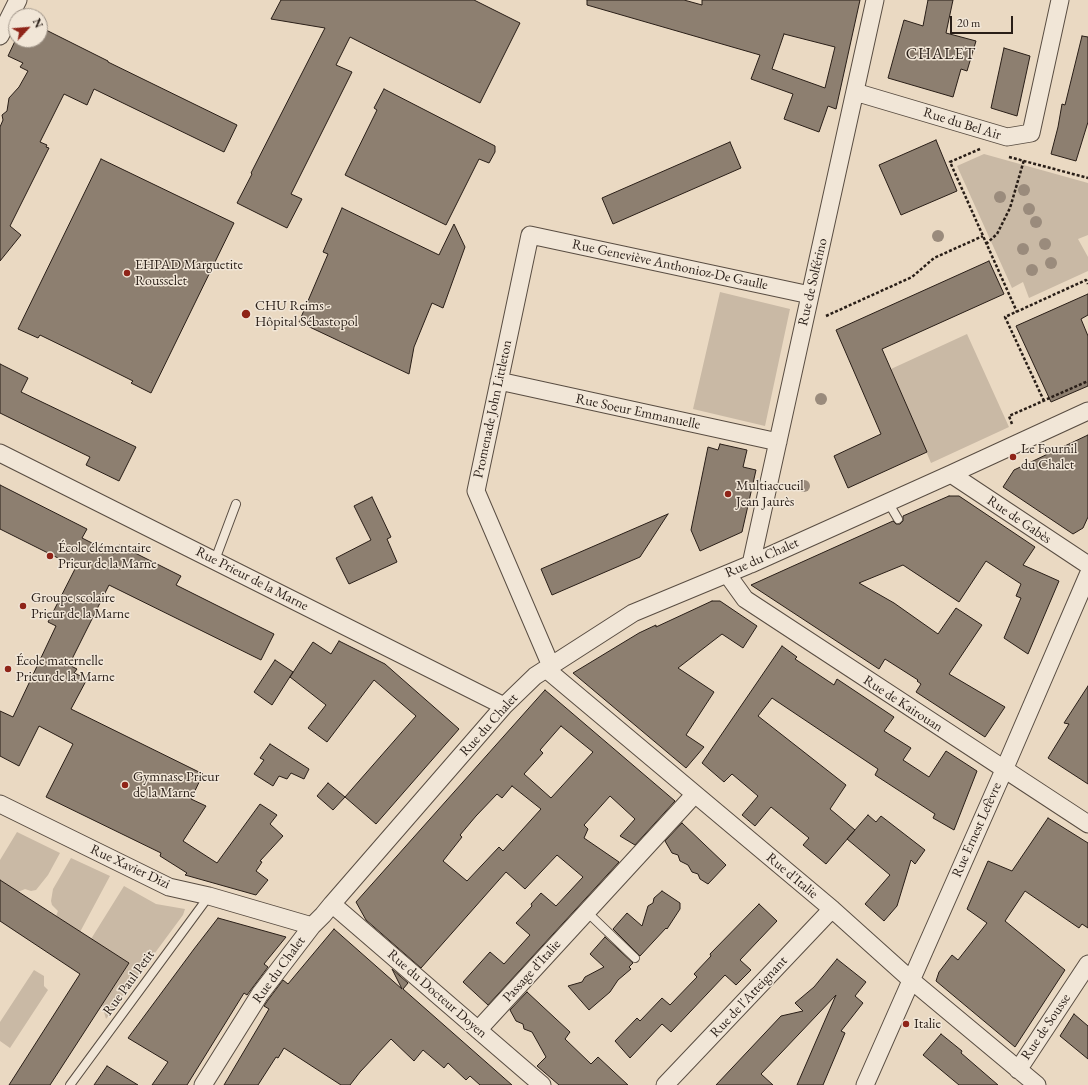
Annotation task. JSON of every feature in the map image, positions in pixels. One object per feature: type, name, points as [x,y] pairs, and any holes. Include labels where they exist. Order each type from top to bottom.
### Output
[{"type":"street","points":[[0,36],[18,0]]},
{"type":"street","name":"Rue de Solférino","points":[[750,564],[875,0]]},
{"type":"street","name":"Rue du Bel Air","points":[[855,92],[1007,137],[1031,134],[1060,0]]},
{"type":"street","name":"Rue Geneviève Anthonioz-De Gaulle","points":[[530,235],[810,295]]},
{"type":"street","name":"Promenade John Littleton","points":[[530,235],[476,491],[548,668]]},
{"type":"street","name":"Rue Soeur Emmanuelle","points":[[499,381],[778,442]]},
{"type":"street","name":"Rue du Chalet","points":[[202,1085],[260,994],[312,926],[504,706],[535,676],[633,613],[750,564],[1088,411]]},
{"type":"street","name":"Rue Prieur de la Marne","points":[[0,453],[504,706]]},
{"type":"street","name":"Rue de Gabès","points":[[951,474],[1088,565]]},
{"type":"street","name":"Rue de Kairouan","points":[[727,574],[745,599],[1088,824]]},
{"type":"street","name":"Rue Ernest Lefèvre","points":[[864,1085],[1004,770],[1088,575]]},
{"type":"street","name":"Rue d'Italie","points":[[548,668],[832,909],[911,980],[1037,1085]]},
{"type":"street","name":"Passage d'Italie","points":[[478,1030],[695,794]]},
{"type":"street","name":"Rue Xavier Dizi","points":[[0,804],[169,887],[209,896],[312,926]]},
{"type":"street","name":"Rue du Docteur Doyen","points":[[332,904],[542,1085]]},
{"type":"street","name":"Rue de l'Atteignant","points":[[665,1085],[832,909]]},
{"type":"street","name":"Rue de Sousse","points":[[1018,1070],[1088,964]]},
{"type":"lane","points":[[888,502],[898,519]]},
{"type":"lane","points":[[215,560],[236,504]]},
{"type":"lane","name":"Rue Paul Petit","points":[[70,1085],[209,896]]},
{"type":"lane","points":[[586,912],[635,958]]},
{"type":"path","points":[[1007,137],[950,162],[1017,312]]},
{"type":"path","points":[[1002,155],[1088,178]]},
{"type":"path","points":[[986,244],[997,234],[1010,208],[1024,160]]},
{"type":"path","points":[[805,319],[825,317],[912,277],[934,258],[983,236]]},
{"type":"path","points":[[1044,401],[1005,317],[1086,280],[1088,284]]},
{"type":"path","points":[[1020,442],[1009,416],[1088,381]]},
{"type":"shaded area","points":[[984,154],[1088,183],[1088,235],[1078,239],[1088,257],[1088,271],[1029,298],[1023,282],[1012,288],[957,166]]},
{"type":"shaded area","points":[[720,292],[790,309],[765,426],[693,409]]},
{"type":"shaded area","points":[[967,334],[1009,427],[931,463],[891,369]]},
{"type":"shaded area","points":[[17,832],[60,853],[48,875],[36,890],[31,891],[25,889],[18,892],[0,881],[0,860]]},
{"type":"shaded area","points":[[71,858],[110,876],[80,932],[56,916],[58,911],[52,905],[51,901],[53,889]]},
{"type":"shaded area","points":[[124,886],[156,904],[185,909],[183,915],[106,1019],[102,1005],[129,963],[91,939]]},
{"type":"shaded area","points":[[34,970],[44,976],[44,986],[48,990],[10,1048],[0,1041],[0,1022]]},
{"type":"building","points":[[281,0],[474,0],[520,23],[480,103],[350,37],[336,65],[352,72],[291,194],[302,199],[287,228],[237,203],[325,28],[271,19]]},
{"type":"building","points":[[587,0],[684,0],[702,5],[702,0],[860,0],[836,109],[828,106],[819,132],[784,119],[793,94],[751,79],[760,55],[587,5]],"holes":[[[784,34],[835,47],[825,88],[772,69]]]},
{"type":"building","points":[[928,0],[953,0],[946,33],[976,41],[967,71],[961,69],[953,97],[888,78],[904,20],[923,26]]},
{"type":"building","points":[[48,31],[237,125],[224,152],[94,89],[87,105],[64,94],[40,142],[47,145],[46,147],[49,148],[10,226],[21,235],[0,261],[0,127],[3,120],[2,115],[7,111],[9,98],[19,87],[28,71],[20,67],[23,63],[8,56],[12,48],[48,48]]},
{"type":"building","points":[[1082,36],[1088,37],[1088,122],[1076,161],[1051,154],[1062,104],[1065,105]]},
{"type":"building","points":[[1004,48],[1030,56],[1017,116],[991,108]]},
{"type":"building","points":[[384,89],[495,146],[495,152],[489,163],[479,159],[446,225],[345,175],[377,110],[374,108]]},
{"type":"building","points":[[936,140],[957,191],[901,215],[879,165]]},
{"type":"building","points":[[730,142],[741,168],[613,224],[602,198]]},
{"type":"building","name":"EHPAD Marguetite Rousselet","points":[[101,159],[234,223],[151,393],[131,383],[133,381],[40,335],[38,338],[18,329]]},
{"type":"building","points":[[342,208],[439,255],[454,224],[465,247],[443,308],[432,303],[414,347],[409,374],[299,322],[328,254],[323,252]]},
{"type":"building","points":[[989,261],[1004,294],[882,349],[927,452],[848,488],[834,456],[881,434],[836,330]]},
{"type":"building","points":[[1088,294],[1088,315],[1081,319],[1088,336],[1088,386],[1051,402],[1016,326]]},
{"type":"building","points":[[0,364],[28,378],[21,392],[136,447],[119,481],[86,465],[90,457],[0,413]]},
{"type":"building","points":[[1088,435],[1088,517],[1083,528],[1073,534],[1003,487],[1014,470]]},
{"type":"building","points":[[720,444],[747,450],[743,467],[756,470],[742,532],[700,551],[691,530],[708,447],[718,450]]},
{"type":"building","points":[[0,485],[87,529],[82,538],[114,554],[119,545],[181,576],[176,585],[274,634],[261,660],[109,585],[69,665],[77,669],[74,673],[87,679],[71,709],[203,774],[191,799],[206,806],[183,841],[217,863],[260,804],[277,815],[270,824],[283,836],[260,861],[262,862],[256,871],[268,880],[256,895],[185,875],[187,873],[160,856],[161,853],[46,797],[73,744],[39,726],[19,766],[0,756],[0,711],[13,717],[56,626],[48,622],[76,567],[0,529]]},
{"type":"building","points":[[949,496],[959,496],[1035,547],[1023,565],[1059,581],[1028,654],[1004,638],[1021,598],[1016,596],[1021,584],[986,561],[959,602],[903,565],[859,583],[894,603],[938,634],[956,608],[982,625],[949,674],[1005,707],[985,737],[916,692],[921,684],[917,681],[918,680],[885,659],[879,669],[751,585],[893,521],[896,524],[900,524],[903,521],[903,516]]},
{"type":"building","points":[[372,497],[391,537],[387,539],[397,562],[349,584],[336,558],[371,540],[354,506]]},
{"type":"building","points":[[668,514],[640,557],[552,595],[541,569]]},
{"type":"building","points":[[712,601],[720,601],[757,626],[743,648],[722,634],[678,668],[714,692],[686,735],[704,747],[686,768],[573,673],[639,633],[656,625],[656,627]]},
{"type":"building","points":[[339,641],[385,664],[459,729],[376,824],[345,797],[416,716],[374,680],[327,742],[308,728],[326,705],[290,677],[313,642],[331,654]]},
{"type":"building","points":[[782,646],[797,657],[795,659],[834,685],[837,679],[894,717],[884,731],[911,748],[903,760],[929,777],[946,751],[977,771],[954,830],[933,818],[935,814],[875,775],[878,769],[772,698],[758,716],[846,785],[830,809],[855,830],[826,864],[803,845],[809,838],[771,807],[755,826],[742,815],[758,796],[732,774],[724,782],[702,763]]},
{"type":"building","points":[[275,660],[293,672],[272,705],[254,692]]},
{"type":"building","points":[[1088,686],[1088,784],[1048,758],[1069,724],[1064,723]]},
{"type":"building","points":[[545,690],[675,801],[635,845],[620,836],[635,819],[610,796],[584,825],[588,829],[584,838],[619,862],[488,1005],[463,982],[490,952],[504,964],[530,935],[516,923],[532,906],[531,904],[541,893],[556,906],[583,877],[557,855],[525,889],[506,872],[421,968],[366,920],[356,902]],"holes":[[[561,726],[593,752],[551,798],[524,774],[543,753],[540,750]],[[512,786],[541,809],[503,851],[499,847],[467,881],[443,861],[462,837],[460,835],[476,816],[497,794],[502,798]]]},
{"type":"building","points":[[270,744],[309,769],[304,779],[291,773],[287,779],[279,776],[273,786],[254,774],[264,760],[260,758]]},
{"type":"building","points":[[328,783],[345,797],[333,810],[317,796]]},
{"type":"building","points":[[868,815],[876,822],[881,816],[925,850],[915,864],[911,860],[897,906],[884,921],[865,904],[890,875],[847,839]]},
{"type":"building","points":[[1048,818],[1088,843],[1088,928],[1082,924],[1079,928],[1025,891],[1005,921],[1065,970],[1015,1047],[936,981],[939,972],[952,955],[958,960],[987,923],[967,909],[988,861],[1012,871]]},
{"type":"building","points":[[682,823],[726,865],[708,884],[700,879],[698,874],[692,872],[688,865],[680,861],[678,855],[672,853],[665,841]]},
{"type":"building","points":[[0,880],[129,963],[50,1085],[9,1085],[80,974],[0,921]]},
{"type":"building","points":[[662,891],[680,903],[680,909],[667,929],[666,928],[640,956],[613,929],[627,913],[642,926],[648,906],[653,903],[654,898]]},
{"type":"building","points":[[759,904],[777,921],[740,960],[751,970],[736,985],[725,975],[671,1032],[662,1024],[630,1058],[615,1041],[637,1018],[640,1021],[662,998],[670,1005],[697,977],[694,974],[711,956],[710,954]]},
{"type":"building","points":[[218,918],[286,937],[264,964],[268,967],[247,995],[244,993],[187,1085],[152,1085],[168,1062],[128,1038]]},
{"type":"building","points":[[334,929],[402,989],[392,969],[408,983],[403,989],[512,1085],[480,1085],[470,1076],[466,1080],[448,1063],[444,1068],[423,1050],[414,1061],[391,1039],[350,1085],[341,1085],[284,1048],[278,1058],[276,1057],[258,1085],[224,1085],[269,1009],[264,1006],[268,1000],[283,980],[288,984]]},
{"type":"building","points":[[605,937],[633,963],[629,967],[631,969],[618,980],[610,992],[589,1010],[568,986],[582,982],[585,977],[604,967],[590,954]]},
{"type":"building","points":[[837,959],[866,982],[855,996],[863,1003],[841,1031],[845,1033],[823,1085],[797,1085],[836,995],[761,1074],[773,1085],[716,1085],[781,1016],[803,1011],[795,1003],[814,987]]},
{"type":"building","points":[[527,992],[570,1032],[565,1039],[591,1064],[598,1057],[628,1085],[559,1085],[537,1066],[546,1057],[532,1032],[524,1029],[523,1024],[516,1021],[510,1010]]},
{"type":"building","points":[[1074,1014],[1088,1026],[1088,1059],[1060,1036]]},
{"type":"building","points":[[941,1034],[962,1051],[961,1053],[998,1085],[959,1085],[923,1055]]},
{"type":"building","points":[[107,1066],[138,1085],[94,1085]]},
{"type":"place","name":"EHPAD Marguetite Rousselet","points":[[127,273]]},
{"type":"place","name":"CHU Reims - Hôpital Sébastopol","points":[[246,314]]},
{"type":"place","name":"Le Fournil du Chalet","points":[[1013,457]]},
{"type":"place","name":"Multiaccueil Jean Jaurès","points":[[728,494]]},
{"type":"place","name":"École élémentaire Prieur de la Marne","points":[[50,556]]},
{"type":"place","name":"Groupe scolaire Prieur de la Marne","points":[[23,606]]},
{"type":"place","name":"École maternelle Prieur de la Marne","points":[[8,669]]},
{"type":"place","name":"Gymnase Prieur de la Marne","points":[[125,785]]},
{"type":"place","name":"Italie","points":[[906,1024]]},
{"type":"district","name":"CHALET","points":[[941,55]]}]
